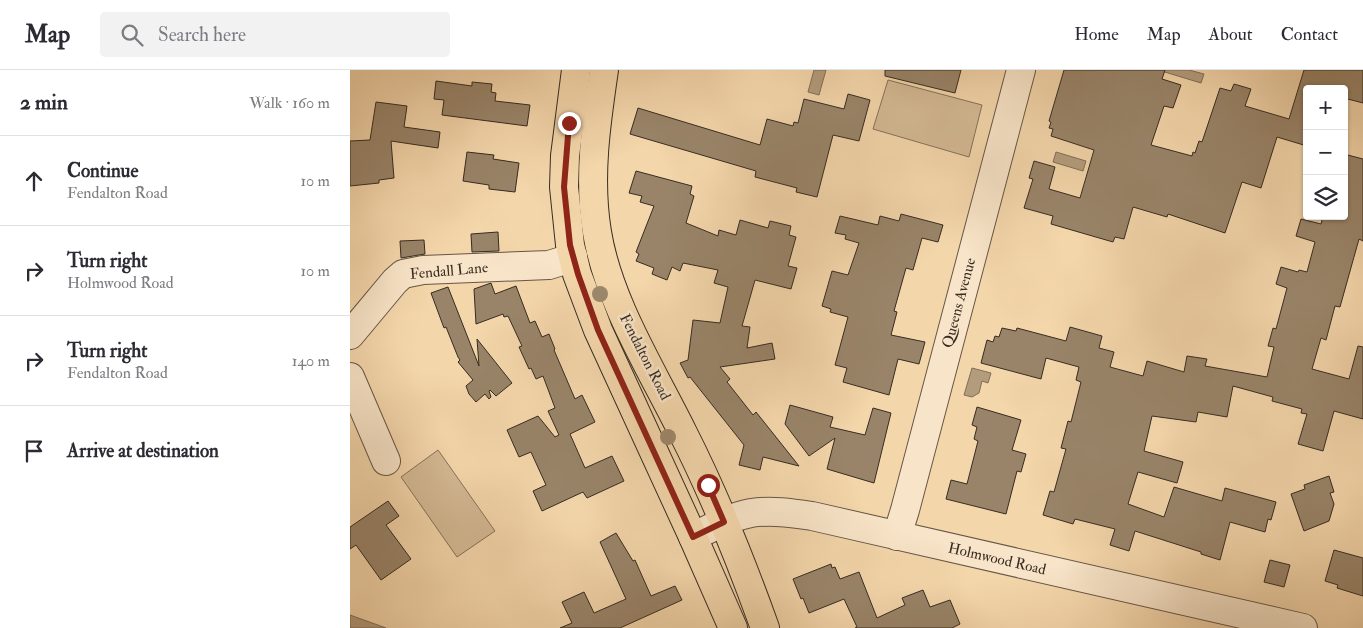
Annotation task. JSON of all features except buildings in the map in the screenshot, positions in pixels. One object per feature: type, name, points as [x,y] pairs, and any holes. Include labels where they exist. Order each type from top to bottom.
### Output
[{"type":"main road","name":"Fendalton Road","points":[[576,70],[565,156],[564,187],[568,227],[578,274],[598,330],[733,628]]},
{"type":"main road","name":"Fendalton Road","points":[[604,70],[592,173],[593,204],[604,264],[616,300],[688,442],[735,546],[765,628]]},
{"type":"street","name":"Queens Avenue","points":[[896,536],[905,510],[1021,70]]},
{"type":"street","name":"Fendall Lane","points":[[350,335],[384,293],[403,274],[423,270],[549,265],[573,256]]},
{"type":"street","points":[[350,377],[386,461]]},
{"type":"street","name":"Holmwood Road","points":[[693,537],[724,522],[749,514],[782,512],[812,516],[1303,628]]},
{"type":"shaded area","points":[[814,70],[826,70],[819,95],[808,92]]},
{"type":"shaded area","points":[[1158,70],[1189,70],[1204,74],[1201,83]]},
{"type":"shaded area","points":[[888,80],[982,105],[969,157],[873,129]]},
{"type":"shaded area","points":[[1056,152],[1086,161],[1083,171],[1053,162]]},
{"type":"shaded area","points":[[972,368],[991,373],[988,383],[982,381],[979,393],[972,397],[964,395]]},
{"type":"shaded area","points":[[438,450],[495,531],[457,557],[401,477]]},
{"type":"shaded area","points":[[350,615],[386,628],[350,628]]},
{"type":"route","points":[[569,123],[564,187],[570,245],[578,274],[598,330],[693,537],[724,522],[708,485]]}]
